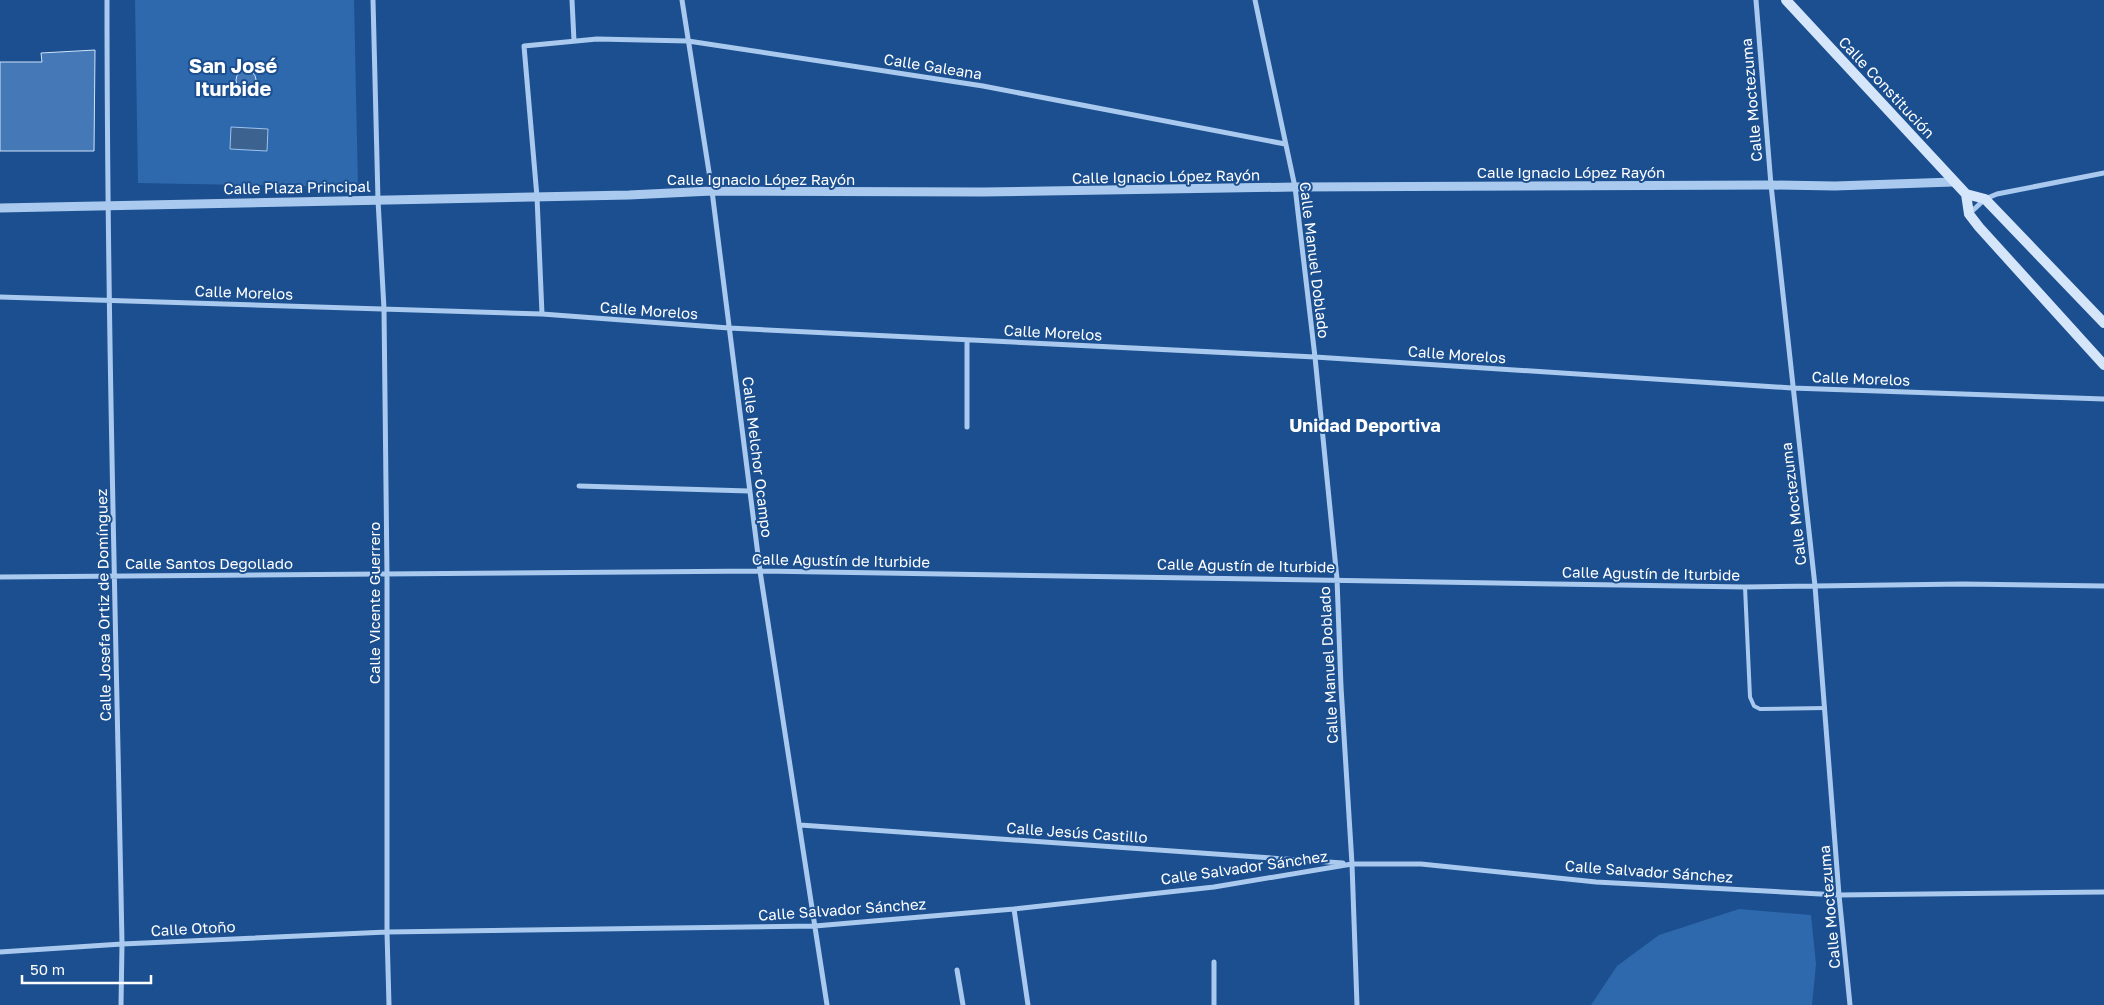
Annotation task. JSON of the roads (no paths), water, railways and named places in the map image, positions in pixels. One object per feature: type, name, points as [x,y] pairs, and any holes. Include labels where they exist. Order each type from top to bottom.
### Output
[{"type":"main road","name":"Calle Constitución","points":[[1786,0],[1966,194]]},
{"type":"main road","points":[[2104,323],[1985,199],[1966,194],[1969,214],[1979,227],[2104,365]]},
{"type":"street","name":"Calle Josefa Ortiz de Domínguez","points":[[107,0],[108,301],[116,576],[122,1005]]},
{"type":"street","name":"Calle Plaza Principal","points":[[0,208],[107,204],[378,200],[373,0]]},
{"type":"street","points":[[572,0],[574,41]]},
{"type":"street","name":"Calle Melchor Ocampo","points":[[682,0],[712,191],[760,571],[827,1005]]},
{"type":"street","name":"Calle Manuel Doblado","points":[[1255,0],[1295,187],[1315,357],[1337,579],[1340,687],[1352,864],[1357,1005]]},
{"type":"street","name":"Calle Moctezuma","points":[[1756,0],[1771,185],[1815,586],[1850,1005]]},
{"type":"street","name":"Calle Galeana","points":[[537,197],[524,46],[597,39],[688,41],[983,86],[1285,144]]},
{"type":"street","points":[[1969,214],[1985,199],[2016,189],[2104,173]]},
{"type":"street","name":"Calle Ignacio López Rayón","points":[[378,200],[712,191],[983,192],[1295,187],[1835,186],[1954,182]]},
{"type":"street","points":[[537,197],[542,314]]},
{"type":"street","name":"Calle Vicente Guerrero","points":[[378,200],[384,309],[389,1005]]},
{"type":"street","name":"Calle Morelos","points":[[0,297],[542,314],[729,328],[1315,357],[1792,388],[2104,399]]},
{"type":"street","points":[[967,340],[967,427]]},
{"type":"street","points":[[579,486],[749,491]]},
{"type":"street","name":"Calle Agustín de Iturbide","points":[[387,575],[760,571],[1745,587],[1963,584],[2104,586]]},
{"type":"street","name":"Calle Santos Degollado","points":[[0,577],[387,575]]},
{"type":"street","name":"Calle Jesús Castillo","points":[[800,825],[1352,864]]},
{"type":"street","name":"Calle Salvador Sánchez","points":[[387,932],[815,926],[1014,909],[1214,887],[1352,864],[1421,864],[1596,882],[1840,895],[2104,892]]},
{"type":"street","points":[[1014,909],[1028,1005]]},
{"type":"street","name":"Calle Otoño","points":[[0,952],[122,944],[387,932]]},
{"type":"street","points":[[1214,962],[1214,1005]]},
{"type":"street","points":[[957,970],[963,1005]]},
{"type":"lane","points":[[1745,587],[1750,697],[1754,706],[1760,709],[1825,708]]},
{"type":"district","name":"San José Iturbide","points":[[233,76]]},
{"type":"district","name":"Unidad Deportiva","points":[[1365,425]]}]
